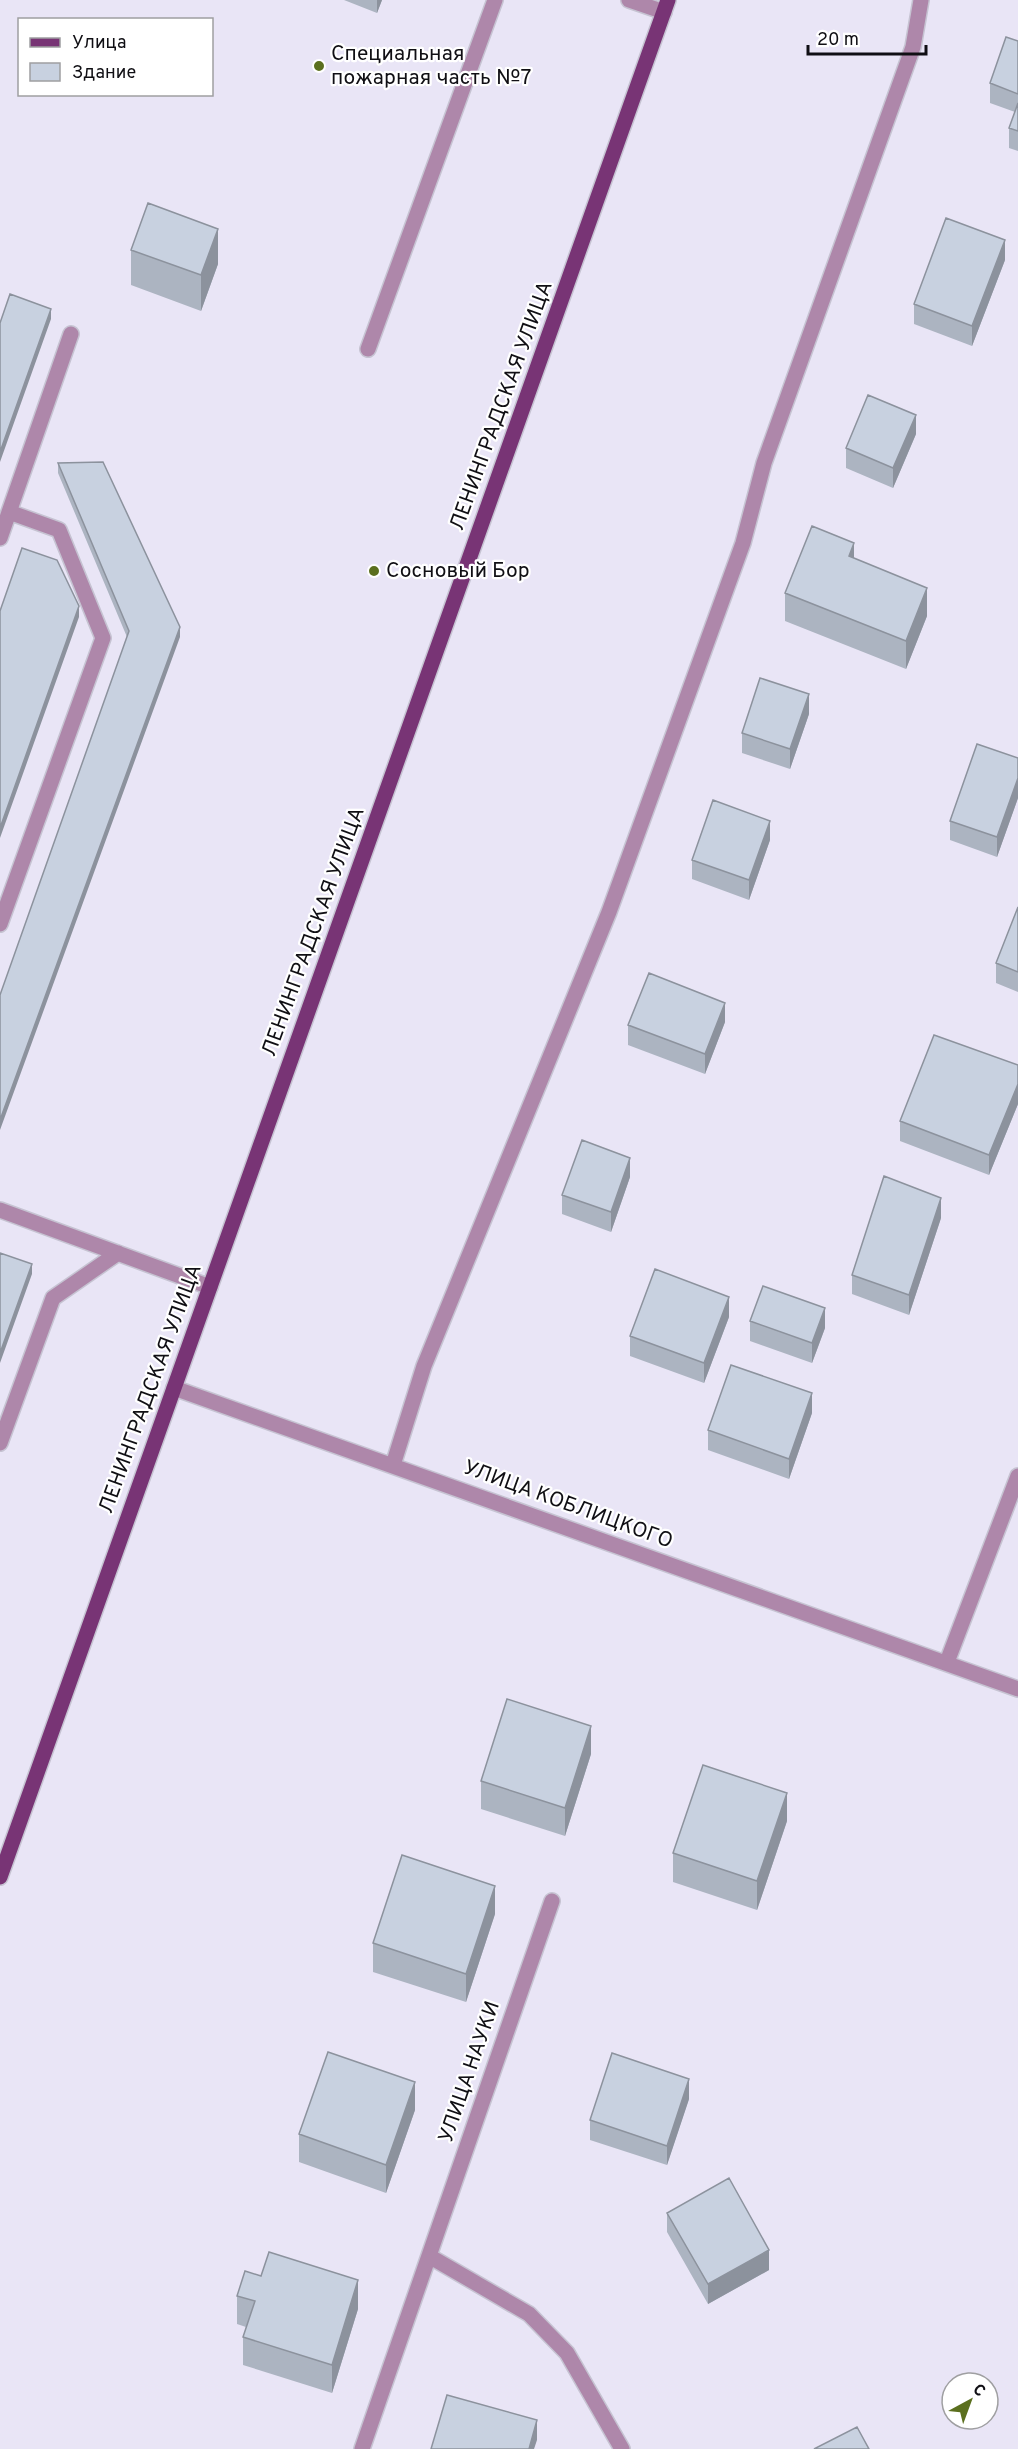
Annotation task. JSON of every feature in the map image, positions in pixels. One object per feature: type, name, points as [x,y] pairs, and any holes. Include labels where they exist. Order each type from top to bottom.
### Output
[{"type":"main road","name":"ЛЕНИНГРАДСКАЯ УЛИЦА","points":[[0,1877],[666,6]]},
{"type":"street","points":[[368,349],[495,0]]},
{"type":"street","points":[[629,0],[666,6]]},
{"type":"street","points":[[393,1465],[424,1366],[609,912],[722,599],[742,543],[764,463],[913,47],[921,0]]},
{"type":"street","points":[[0,538],[71,333]]},
{"type":"street","points":[[0,924],[103,638],[59,530],[9,512]]},
{"type":"street","points":[[0,1210],[210,1287]]},
{"type":"street","points":[[0,1443],[52,1298],[118,1253]]},
{"type":"street","name":"УЛИЦА КОБЛИЦКОГО","points":[[174,1389],[1018,1689]]},
{"type":"street","points":[[946,1662],[1018,1476]]},
{"type":"street","name":"УЛИЦА НАУКИ","points":[[362,2449],[552,1901]]},
{"type":"street","points":[[429,2256],[529,2314],[567,2353],[622,2449]]},
{"type":"building","points":[[1006,37],[1018,41],[1018,94],[990,83]]},
{"type":"building","points":[[1018,103],[1018,131],[1009,128]]},
{"type":"building","points":[[148,203],[218,229],[201,275],[131,250]]},
{"type":"building","points":[[946,218],[1005,240],[972,326],[914,304]]},
{"type":"building","points":[[10,294],[51,309],[0,452],[0,323]]},
{"type":"building","points":[[868,395],[916,415],[893,468],[846,448]]},
{"type":"building","points":[[103,462],[180,627],[0,1120],[0,995],[129,631],[58,463]]},
{"type":"building","points":[[812,526],[854,543],[849,556],[927,588],[906,641],[785,593]]},
{"type":"building","points":[[22,548],[57,560],[79,606],[0,828],[0,611]]},
{"type":"building","points":[[760,678],[809,694],[790,749],[742,733]]},
{"type":"building","points":[[977,744],[1018,758],[1018,778],[997,837],[950,821]]},
{"type":"building","points":[[713,800],[770,821],[749,880],[692,860]]},
{"type":"building","points":[[1018,907],[1018,972],[996,963]]},
{"type":"building","points":[[649,973],[725,1003],[705,1054],[628,1025]]},
{"type":"building","points":[[934,1035],[1018,1065],[1018,1084],[989,1155],[900,1121]]},
{"type":"building","points":[[582,1140],[630,1158],[611,1212],[562,1195]]},
{"type":"building","points":[[884,1176],[941,1198],[909,1295],[852,1275]]},
{"type":"building","points":[[0,1253],[32,1264],[0,1353]]},
{"type":"building","points":[[655,1269],[729,1297],[704,1363],[630,1336]]},
{"type":"building","points":[[763,1286],[825,1308],[812,1343],[750,1321]]},
{"type":"building","points":[[731,1365],[812,1393],[789,1459],[708,1430]]},
{"type":"building","points":[[507,1699],[591,1726],[565,1808],[481,1781]]},
{"type":"building","points":[[703,1765],[787,1793],[757,1881],[673,1853]]},
{"type":"building","points":[[402,1855],[495,1886],[466,1974],[373,1943]]},
{"type":"building","points":[[328,2052],[415,2082],[386,2165],[299,2134]]},
{"type":"building","points":[[612,2053],[689,2079],[667,2146],[590,2120]]},
{"type":"building","points":[[729,2178],[769,2250],[708,2284],[667,2213]]},
{"type":"building","points":[[269,2252],[358,2280],[332,2365],[243,2337],[255,2301],[237,2296],[245,2271],[261,2276]]},
{"type":"building","points":[[447,2395],[537,2420],[529,2449],[431,2449]]},
{"type":"building","points":[[857,2427],[869,2449],[814,2449]]},
{"type":"place","name":"Специальная пожарная часть №7","points":[[319,66]]},
{"type":"place","name":"Сосновый Бор","points":[[374,571]]}]
